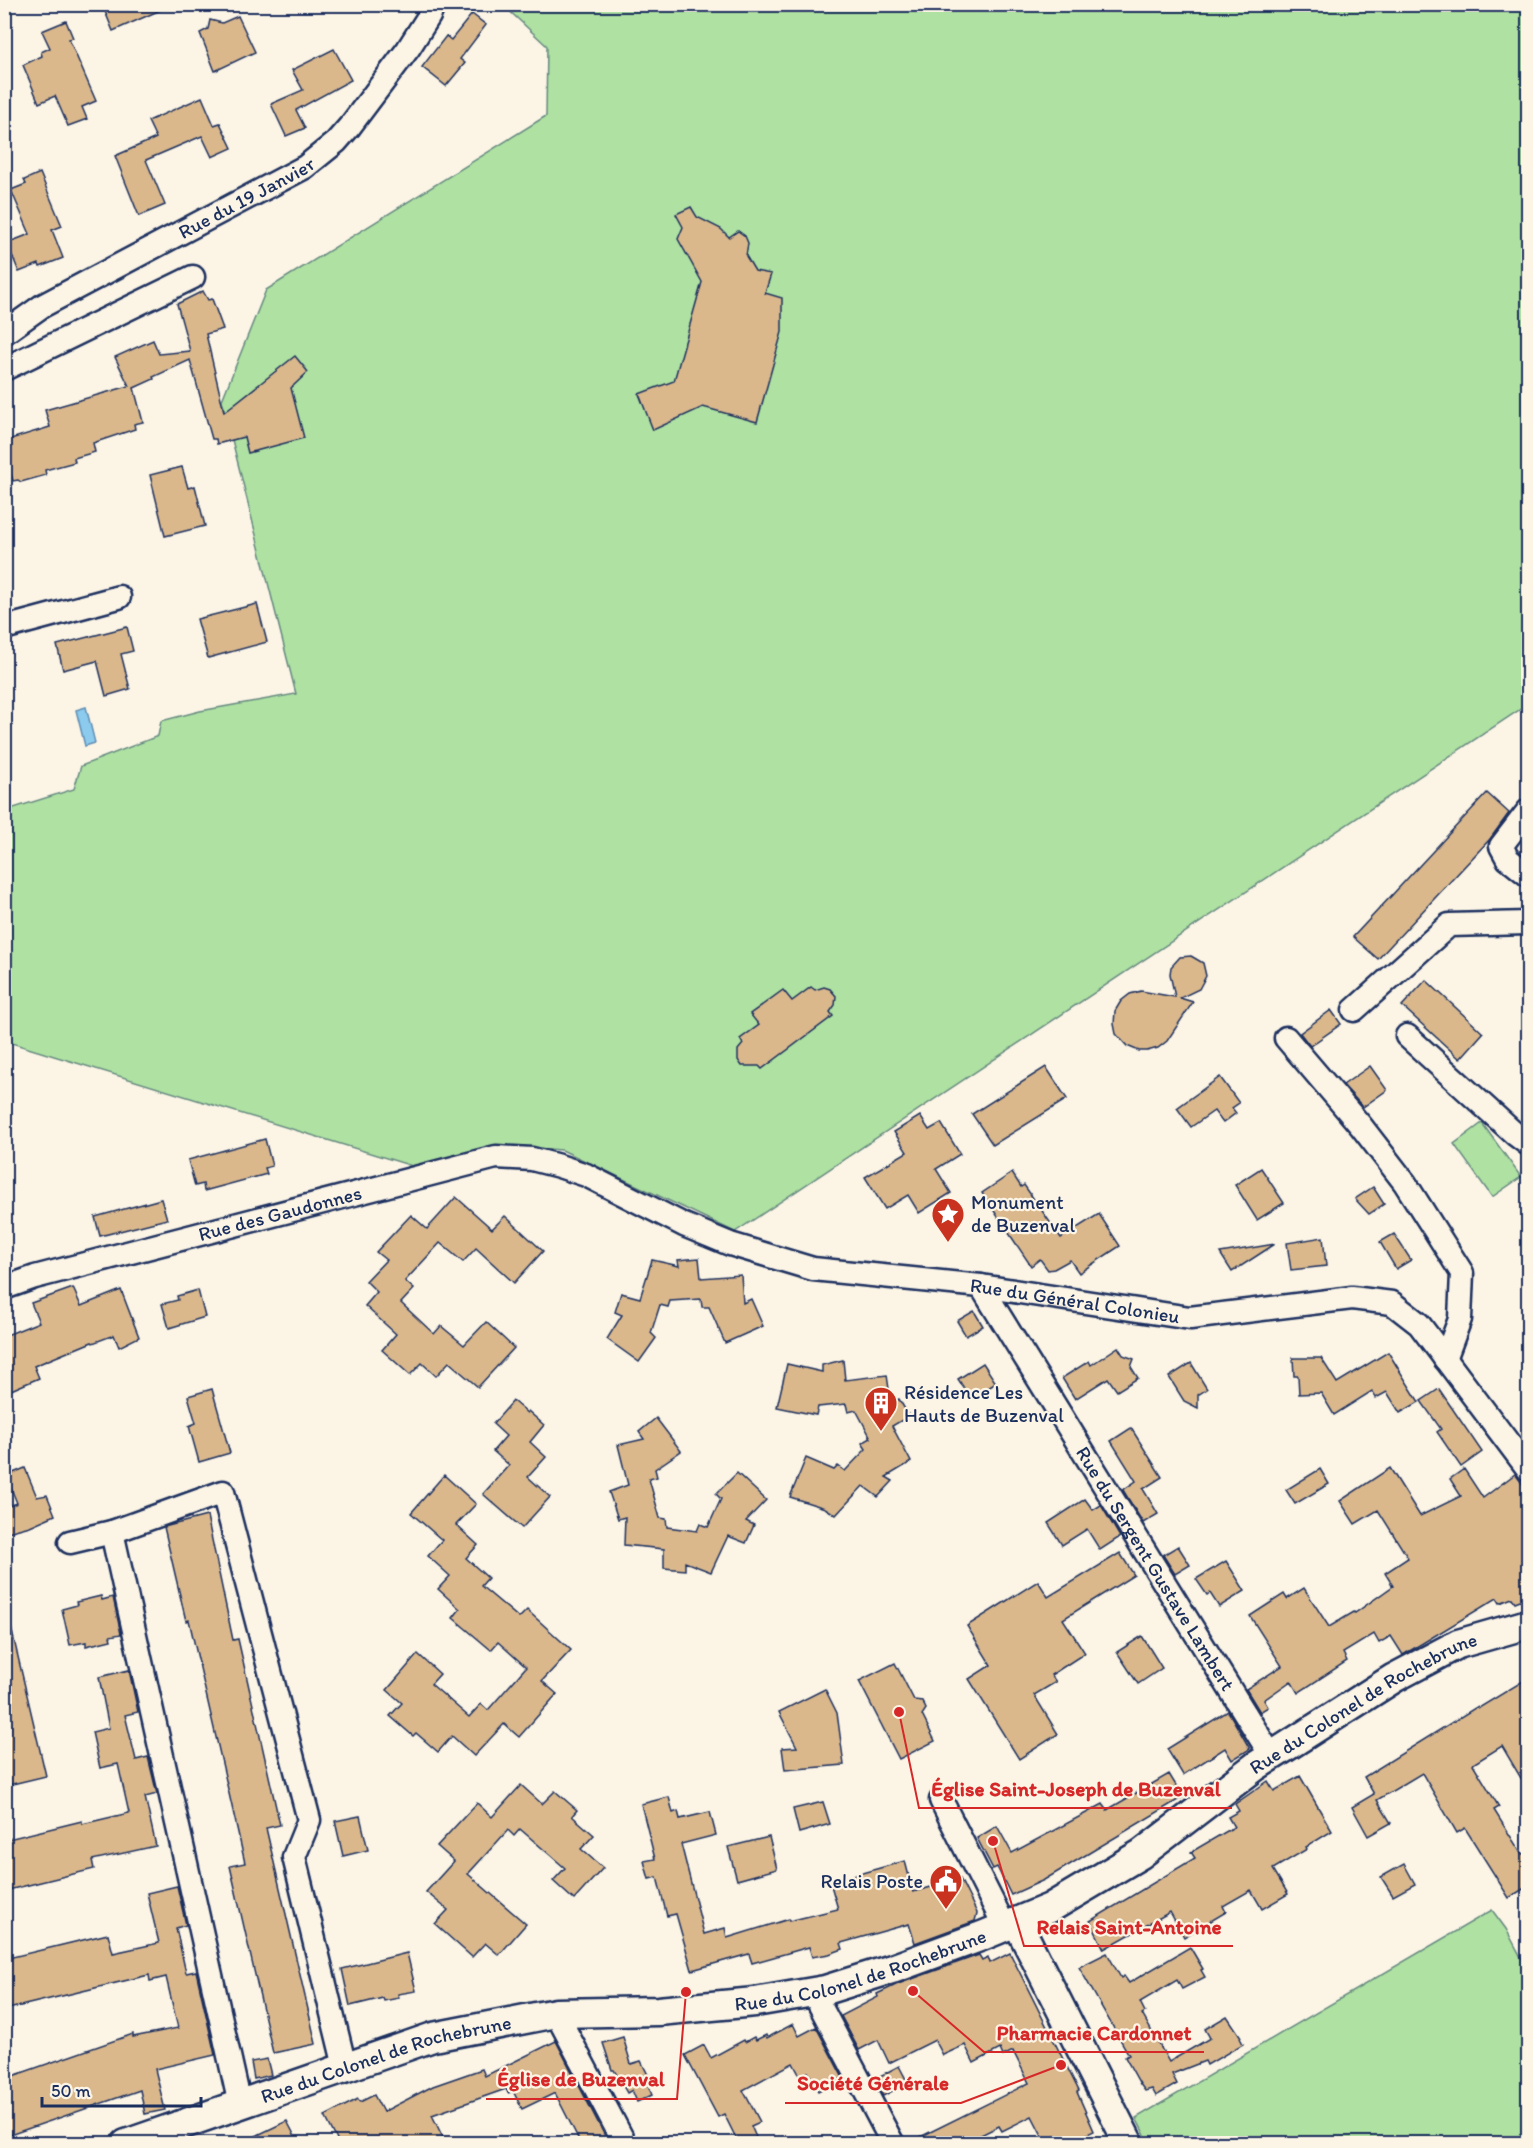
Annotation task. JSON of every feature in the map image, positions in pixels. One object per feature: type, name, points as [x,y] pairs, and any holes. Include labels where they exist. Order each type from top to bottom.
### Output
[{"type":"street","name":"Rue du 19 Janvier","points":[[4,333],[42,306],[305,166],[336,142],[350,126],[408,49],[434,4]]},
{"type":"street","points":[[5,368],[193,277]]},
{"type":"street","points":[[4,628],[119,597]]},
{"type":"street","points":[[1528,811],[1501,846],[1508,859],[1528,875]]},
{"type":"street","points":[[1354,1010],[1449,925],[1528,923]]},
{"type":"street","points":[[1407,1036],[1528,1144]]},
{"type":"street","points":[[1286,1038],[1361,1126],[1405,1183],[1462,1273],[1460,1319],[1445,1359]]},
{"type":"street","name":"Rue des Gaudonnes","points":[[4,1288],[35,1277],[496,1157],[532,1159],[559,1166]]},
{"type":"street","name":"Rue du Général Colonieu","points":[[559,1166],[586,1175],[730,1244],[813,1269],[981,1286],[1190,1318],[1352,1298],[1392,1303],[1419,1324],[1528,1469]]},
{"type":"street","name":"Rue du Sergent Gustave Lambert","points":[[981,1286],[1272,1757]]},
{"type":"street","points":[[70,1542],[112,1532],[223,1492],[309,1820],[294,1857],[345,2067]]},
{"type":"street","points":[[112,1532],[240,2104]]},
{"type":"street","name":"Rue du Colonel de Rochebrune","points":[[126,2144],[433,2037],[556,2013],[658,2011],[755,2002],[825,1990],[892,1969],[1011,1925],[1050,1908],[1142,1854],[1256,1766],[1394,1678],[1458,1644],[1528,1624]]},
{"type":"street","points":[[941,1800],[1083,2053],[1129,2144]]},
{"type":"street","points":[[813,1992],[893,2144]]},
{"type":"street","points":[[556,2013],[625,2144]]},
{"type":"green space","points":[[503,5],[1528,5],[1528,704],[735,1232],[562,1150],[507,1146],[422,1169],[5,1041],[4,811],[74,789],[81,766],[158,736],[161,721],[200,711],[296,694],[222,400],[266,290],[546,116],[547,46]]},
{"type":"green space","points":[[1482,1123],[1521,1177],[1492,1197],[1454,1144]]},
{"type":"green space","points":[[1492,1910],[1506,1929],[1522,1959],[1528,1959],[1528,2143],[1149,2143],[1136,2118]]},
{"type":"water","points":[[86,707],[95,743],[85,746],[76,710]]},
{"type":"building","points":[[102,4],[174,4],[113,31]]},
{"type":"building","points":[[472,14],[486,25],[460,59],[465,63],[446,86],[422,67],[446,36],[451,40]]},
{"type":"building","points":[[238,16],[255,52],[215,71],[200,33],[208,29],[210,20],[222,23]]},
{"type":"building","points":[[66,21],[73,38],[69,39],[96,101],[82,107],[87,119],[68,126],[55,96],[39,103],[23,65],[42,56],[41,52],[50,48],[42,31]]},
{"type":"building","points":[[334,49],[351,80],[296,110],[305,128],[286,136],[271,104],[303,90],[292,70]]},
{"type":"building","points":[[202,97],[214,125],[220,123],[232,148],[212,157],[202,136],[146,160],[165,205],[139,216],[115,156],[156,138],[148,121]]},
{"type":"building","points":[[40,173],[62,226],[52,230],[63,258],[19,272],[7,243],[30,234],[11,190],[26,184],[24,180]]},
{"type":"building","points":[[691,207],[697,217],[721,229],[729,237],[738,231],[745,236],[748,243],[746,256],[755,271],[771,274],[765,293],[782,298],[782,332],[757,422],[703,407],[653,430],[639,394],[674,381],[702,282],[678,239],[683,227],[676,214]]},
{"type":"building","points":[[203,291],[208,300],[212,299],[223,329],[206,334],[224,412],[295,356],[308,372],[291,388],[304,438],[248,453],[244,437],[217,444],[216,439],[212,439],[190,360],[134,388],[143,422],[134,424],[135,429],[93,443],[95,452],[74,458],[75,462],[45,470],[46,475],[21,482],[13,481],[11,474],[4,475],[4,441],[50,427],[45,410],[129,386],[115,357],[153,340],[159,354],[190,351],[177,304]]},
{"type":"building","points":[[182,467],[188,488],[195,486],[205,526],[165,536],[150,475]]},
{"type":"building","points":[[257,604],[267,642],[208,658],[197,619]]},
{"type":"building","points":[[127,627],[133,651],[121,654],[130,689],[106,696],[97,661],[63,670],[57,645]]},
{"type":"building","points":[[1487,793],[1509,813],[1490,839],[1378,959],[1353,937]]},
{"type":"building","points":[[1191,956],[1203,963],[1206,976],[1199,989],[1180,998],[1193,1002],[1167,1041],[1158,1048],[1147,1051],[1139,1051],[1127,1046],[1116,1034],[1114,1024],[1115,1011],[1121,1001],[1130,994],[1141,991],[1175,997],[1170,974],[1171,967],[1180,957]]},
{"type":"building","points":[[1426,980],[1483,1033],[1460,1059],[1402,1006]]},
{"type":"building","points":[[811,987],[815,990],[824,987],[830,989],[836,996],[835,1005],[830,1012],[833,1016],[762,1069],[759,1066],[742,1066],[738,1060],[738,1050],[743,1044],[740,1039],[759,1025],[750,1014],[783,990],[792,1001]]},
{"type":"building","points":[[1331,1010],[1341,1024],[1310,1046],[1300,1033]]},
{"type":"building","points":[[1370,1066],[1387,1090],[1363,1107],[1343,1085]]},
{"type":"building","points":[[1046,1067],[1067,1099],[993,1145],[972,1114]]},
{"type":"building","points":[[1220,1077],[1239,1103],[1232,1108],[1236,1113],[1223,1123],[1214,1111],[1191,1127],[1177,1108]]},
{"type":"building","points":[[920,1116],[929,1130],[941,1123],[960,1154],[936,1169],[951,1193],[919,1213],[908,1195],[885,1209],[865,1177],[907,1152],[894,1132]]},
{"type":"building","points":[[265,1139],[272,1166],[265,1168],[267,1174],[204,1191],[203,1184],[195,1186],[188,1160]]},
{"type":"building","points":[[1261,1168],[1284,1203],[1257,1220],[1235,1185]]},
{"type":"building","points":[[1012,1173],[1021,1187],[1024,1185],[1061,1238],[1099,1214],[1120,1246],[1079,1273],[1070,1260],[1048,1270],[1040,1259],[1031,1266],[982,1193]]},
{"type":"building","points":[[1373,1187],[1384,1204],[1369,1214],[1355,1199]]},
{"type":"building","points":[[456,1197],[492,1229],[505,1216],[543,1251],[514,1283],[476,1248],[463,1262],[440,1243],[405,1281],[414,1289],[401,1303],[434,1334],[441,1326],[464,1345],[486,1322],[514,1348],[478,1387],[449,1362],[436,1376],[422,1363],[410,1375],[382,1350],[396,1334],[365,1306],[377,1292],[366,1281],[386,1260],[376,1252],[411,1215],[427,1229]]},
{"type":"building","points":[[161,1199],[167,1219],[100,1236],[95,1217]]},
{"type":"building","points":[[1394,1234],[1411,1260],[1396,1269],[1380,1242]]},
{"type":"building","points":[[1323,1237],[1326,1266],[1291,1270],[1287,1243]]},
{"type":"building","points":[[1275,1244],[1232,1272],[1220,1253]]},
{"type":"building","points":[[699,1258],[701,1278],[741,1275],[743,1303],[751,1299],[763,1326],[725,1343],[709,1307],[702,1307],[701,1299],[670,1301],[668,1307],[660,1305],[651,1333],[656,1338],[639,1362],[607,1339],[622,1315],[615,1312],[621,1293],[640,1298],[652,1260],[679,1266],[678,1260]]},
{"type":"building","points":[[73,1288],[81,1306],[121,1290],[139,1337],[119,1347],[114,1335],[34,1366],[39,1378],[4,1393],[4,1336],[39,1322],[31,1303]]},
{"type":"building","points":[[198,1290],[205,1317],[169,1328],[162,1304],[178,1300],[177,1296]]},
{"type":"building","points":[[974,1311],[983,1326],[966,1336],[957,1321]]},
{"type":"building","points":[[1118,1347],[1123,1355],[1134,1359],[1131,1367],[1138,1378],[1117,1391],[1108,1378],[1075,1399],[1062,1378],[1089,1361],[1091,1365]]},
{"type":"building","points":[[1388,1352],[1419,1402],[1400,1413],[1387,1392],[1376,1398],[1372,1391],[1334,1415],[1321,1393],[1299,1394],[1298,1376],[1294,1376],[1293,1358],[1321,1358],[1337,1383]]},
{"type":"building","name":"Résidence Les Hauts de Buzenval","points":[[843,1360],[845,1380],[887,1375],[891,1403],[899,1399],[909,1416],[892,1426],[911,1462],[886,1477],[893,1481],[878,1497],[863,1486],[836,1515],[825,1508],[790,1497],[806,1458],[834,1470],[838,1466],[845,1471],[866,1449],[862,1443],[871,1438],[856,1410],[848,1412],[846,1404],[818,1407],[816,1415],[777,1407],[787,1364],[822,1372],[822,1365]]},
{"type":"building","points":[[983,1363],[996,1383],[971,1399],[958,1379]]},
{"type":"building","points":[[1191,1363],[1207,1389],[1198,1395],[1198,1408],[1184,1401],[1169,1377]]},
{"type":"building","points":[[212,1389],[230,1453],[199,1462],[189,1426],[196,1423],[188,1396]]},
{"type":"building","points":[[1439,1389],[1482,1452],[1461,1467],[1437,1432],[1441,1429],[1421,1401]]},
{"type":"building","points":[[513,1401],[544,1425],[530,1442],[546,1457],[528,1477],[550,1497],[522,1528],[483,1494],[509,1465],[493,1451],[506,1436],[493,1424]]},
{"type":"building","points":[[656,1418],[681,1451],[655,1469],[657,1477],[649,1479],[660,1518],[666,1519],[667,1527],[697,1531],[700,1524],[708,1527],[721,1499],[716,1494],[737,1473],[766,1500],[746,1521],[754,1525],[746,1543],[728,1536],[711,1572],[685,1562],[685,1570],[664,1568],[664,1549],[624,1545],[625,1517],[618,1519],[609,1492],[628,1485],[618,1445],[644,1439],[639,1432]]},
{"type":"building","points":[[1131,1428],[1162,1477],[1143,1489],[1158,1514],[1143,1523],[1123,1490],[1136,1481],[1111,1441]]},
{"type":"building","points":[[25,1468],[37,1497],[47,1495],[55,1515],[30,1526],[4,1533],[4,1508],[17,1503],[6,1476]]},
{"type":"building","points":[[1390,1468],[1420,1516],[1461,1496],[1450,1479],[1464,1469],[1483,1498],[1515,1474],[1528,1491],[1528,1597],[1515,1602],[1512,1598],[1500,1603],[1497,1598],[1403,1655],[1391,1636],[1379,1643],[1374,1634],[1343,1653],[1347,1661],[1298,1693],[1291,1681],[1264,1700],[1268,1707],[1260,1712],[1246,1689],[1282,1666],[1250,1616],[1284,1594],[1287,1599],[1304,1588],[1329,1627],[1355,1613],[1393,1586],[1385,1573],[1408,1558],[1378,1510],[1355,1524],[1340,1501]]},
{"type":"building","points":[[1320,1469],[1329,1484],[1295,1504],[1286,1490]]},
{"type":"building","points":[[444,1475],[476,1504],[456,1525],[478,1545],[466,1558],[488,1578],[481,1586],[519,1618],[527,1610],[571,1650],[542,1681],[557,1694],[519,1737],[504,1724],[474,1756],[452,1736],[438,1752],[416,1733],[413,1736],[390,1716],[402,1703],[387,1690],[418,1654],[440,1674],[431,1684],[469,1717],[481,1704],[488,1710],[526,1667],[498,1642],[491,1650],[453,1618],[460,1609],[438,1589],[450,1576],[428,1556],[442,1540],[411,1513]]},
{"type":"building","points":[[1085,1499],[1093,1510],[1101,1505],[1120,1537],[1100,1550],[1087,1529],[1062,1545],[1048,1523]]},
{"type":"building","points":[[207,1516],[233,1640],[238,1639],[280,1825],[266,1828],[316,2044],[273,2053],[230,1866],[245,1863],[189,1620],[186,1621],[164,1527]]},
{"type":"building","points":[[1178,1546],[1190,1565],[1175,1574],[1163,1555]]},
{"type":"building","points":[[1120,1553],[1134,1575],[1063,1619],[1085,1653],[1051,1675],[1056,1682],[1034,1695],[1058,1734],[1019,1759],[969,1679],[991,1665],[967,1626],[1038,1581],[1048,1597]]},
{"type":"building","points":[[1226,1561],[1245,1591],[1219,1607],[1210,1593],[1207,1595],[1196,1579]]},
{"type":"building","points":[[101,1596],[102,1600],[113,1597],[121,1634],[110,1636],[111,1640],[86,1646],[86,1642],[70,1645],[62,1609],[77,1605],[76,1602]]},
{"type":"building","points":[[4,1627],[11,1627],[46,1776],[4,1786]]},
{"type":"building","points":[[1142,1636],[1162,1668],[1138,1684],[1117,1652]]},
{"type":"building","points":[[895,1663],[914,1700],[922,1701],[926,1709],[922,1715],[935,1741],[899,1759],[859,1681]]},
{"type":"building","points":[[129,1670],[138,1712],[125,1715],[136,1760],[148,1757],[157,1794],[145,1797],[156,1846],[92,1860],[94,1869],[4,1891],[4,1840],[82,1821],[82,1824],[129,1813],[118,1764],[100,1768],[92,1732],[109,1728],[99,1677]]},
{"type":"building","points":[[1528,1678],[1528,1790],[1502,1746],[1473,1764],[1499,1807],[1494,1810],[1522,1855],[1528,1851],[1528,1886],[1509,1898],[1465,1828],[1457,1833],[1422,1773],[1377,1800],[1391,1823],[1368,1836],[1352,1807],[1374,1794],[1364,1777],[1478,1706],[1479,1708]]},
{"type":"building","points":[[825,1689],[837,1713],[844,1765],[785,1770],[782,1748],[797,1747],[779,1712]]},
{"type":"building","points":[[1228,1711],[1250,1749],[1232,1760],[1225,1748],[1183,1775],[1167,1749]]},
{"type":"building","points":[[1169,1774],[1183,1797],[1044,1880],[1011,1895],[997,1867],[993,1869],[977,1838],[997,1826],[1012,1853],[1103,1804],[1107,1810]]},
{"type":"building","points":[[1300,1776],[1332,1831],[1273,1869],[1288,1894],[1262,1909],[1251,1890],[1223,1906],[1226,1912],[1184,1937],[1170,1912],[1104,1949],[1090,1921],[1195,1858],[1191,1852],[1234,1827],[1228,1817],[1239,1811],[1235,1804],[1268,1781],[1274,1791]]},
{"type":"building","points":[[521,1785],[542,1804],[555,1791],[577,1810],[572,1816],[594,1835],[581,1849],[603,1868],[574,1900],[553,1881],[565,1868],[520,1829],[514,1836],[508,1830],[468,1874],[526,1924],[499,1955],[485,1943],[472,1957],[435,1924],[448,1910],[426,1892],[454,1861],[437,1846],[477,1803],[492,1817]]},
{"type":"building","points":[[669,1797],[673,1813],[678,1811],[680,1819],[710,1812],[716,1835],[681,1844],[704,1934],[725,1928],[727,1938],[789,1919],[789,1921],[838,1909],[830,1882],[905,1861],[913,1892],[960,1879],[977,1913],[975,1921],[915,1943],[909,1924],[841,1943],[843,1949],[829,1954],[812,1957],[809,1947],[752,1963],[749,1954],[692,1970],[676,1914],[667,1916],[657,1877],[649,1879],[644,1861],[655,1859],[641,1804]]},
{"type":"building","points":[[823,1802],[830,1824],[799,1833],[793,1809]]},
{"type":"building","points":[[360,1816],[368,1850],[343,1856],[335,1821]]},
{"type":"building","points":[[769,1837],[777,1869],[737,1880],[728,1847]]},
{"type":"building","points":[[1404,1864],[1415,1884],[1393,1896],[1381,1877]]},
{"type":"building","points":[[177,1886],[186,1925],[176,1928],[186,1973],[196,1971],[215,2055],[155,2069],[165,2110],[145,2114],[140,2090],[4,2137],[4,2079],[133,2034],[133,2037],[178,2028],[166,1977],[150,1981],[149,1975],[4,2010],[4,1959],[108,1934],[113,1953],[159,1943],[147,1893]]},
{"type":"building","points":[[1190,1947],[1205,1977],[1182,1989],[1177,1980],[1140,2002],[1145,2012],[1142,2014],[1169,2062],[1210,2038],[1205,2029],[1227,2016],[1243,2044],[1207,2065],[1205,2061],[1172,2074],[1177,2084],[1156,2096],[1152,2089],[1145,2091],[1140,2084],[1125,2057],[1129,2055],[1079,1967],[1107,1953],[1121,1978],[1124,1976],[1129,1983]]},
{"type":"building","points":[[407,1953],[416,1991],[398,1994],[399,1998],[384,2001],[383,1998],[350,2006],[342,1969]]},
{"type":"building","points":[[1010,1953],[1079,2091],[1077,2092],[1094,2131],[1067,2144],[1059,2144],[1056,2136],[1045,2141],[1032,2116],[1002,2131],[999,2126],[963,2144],[906,2144],[1029,2083],[1013,2051],[1003,2056],[1000,2049],[974,2063],[965,2045],[943,2055],[935,2040],[889,2063],[878,2040],[859,2050],[841,2016],[898,1984],[979,1955],[982,1960],[988,1957],[990,1963]]},
{"type":"building","points":[[793,2024],[799,2036],[816,2027],[843,2078],[818,2091],[808,2072],[800,2076],[793,2063],[743,2090],[760,2122],[751,2126],[759,2144],[739,2144],[724,2114],[718,2117],[685,2055],[704,2045],[711,2058],[744,2040],[745,2042],[754,2037],[756,2040],[766,2035],[767,2038]]},
{"type":"building","points":[[623,2037],[631,2064],[641,2061],[651,2081],[647,2083],[652,2095],[637,2102],[632,2090],[627,2093],[612,2070],[603,2043]]},
{"type":"building","points":[[556,2041],[609,2144],[581,2144],[555,2093],[522,2109],[513,2091],[508,2093],[506,2089],[432,2115],[446,2144],[339,2144],[325,2116],[358,2099],[360,2102],[374,2095],[383,2112],[433,2086],[482,2069],[485,2076]]},
{"type":"building","points":[[267,2059],[271,2075],[254,2079],[251,2062]]},
{"type":"building","points":[[899,2066],[908,2083],[883,2096],[874,2079]]},
{"type":"building","points":[[287,2121],[299,2144],[239,2144]]},
{"type":"place","name":"Monument de Buzenval","points":[[948,1243]]},
{"type":"place","name":"Résidence Les Hauts de Buzenval","points":[[881,1432]]},
{"type":"place","name":"Église Saint-Joseph de Buzenval","points":[[899,1712]]},
{"type":"place","name":"Relais Saint-Antoine","points":[[993,1841]]},
{"type":"place","name":"Relais Poste","points":[[946,1910]]},
{"type":"place","name":"Pharmacie Cardonnet","points":[[913,1991]]},
{"type":"place","name":"Église de Buzenval","points":[[686,1992]]},
{"type":"place","name":"Société Générale","points":[[1061,2065]]}]
